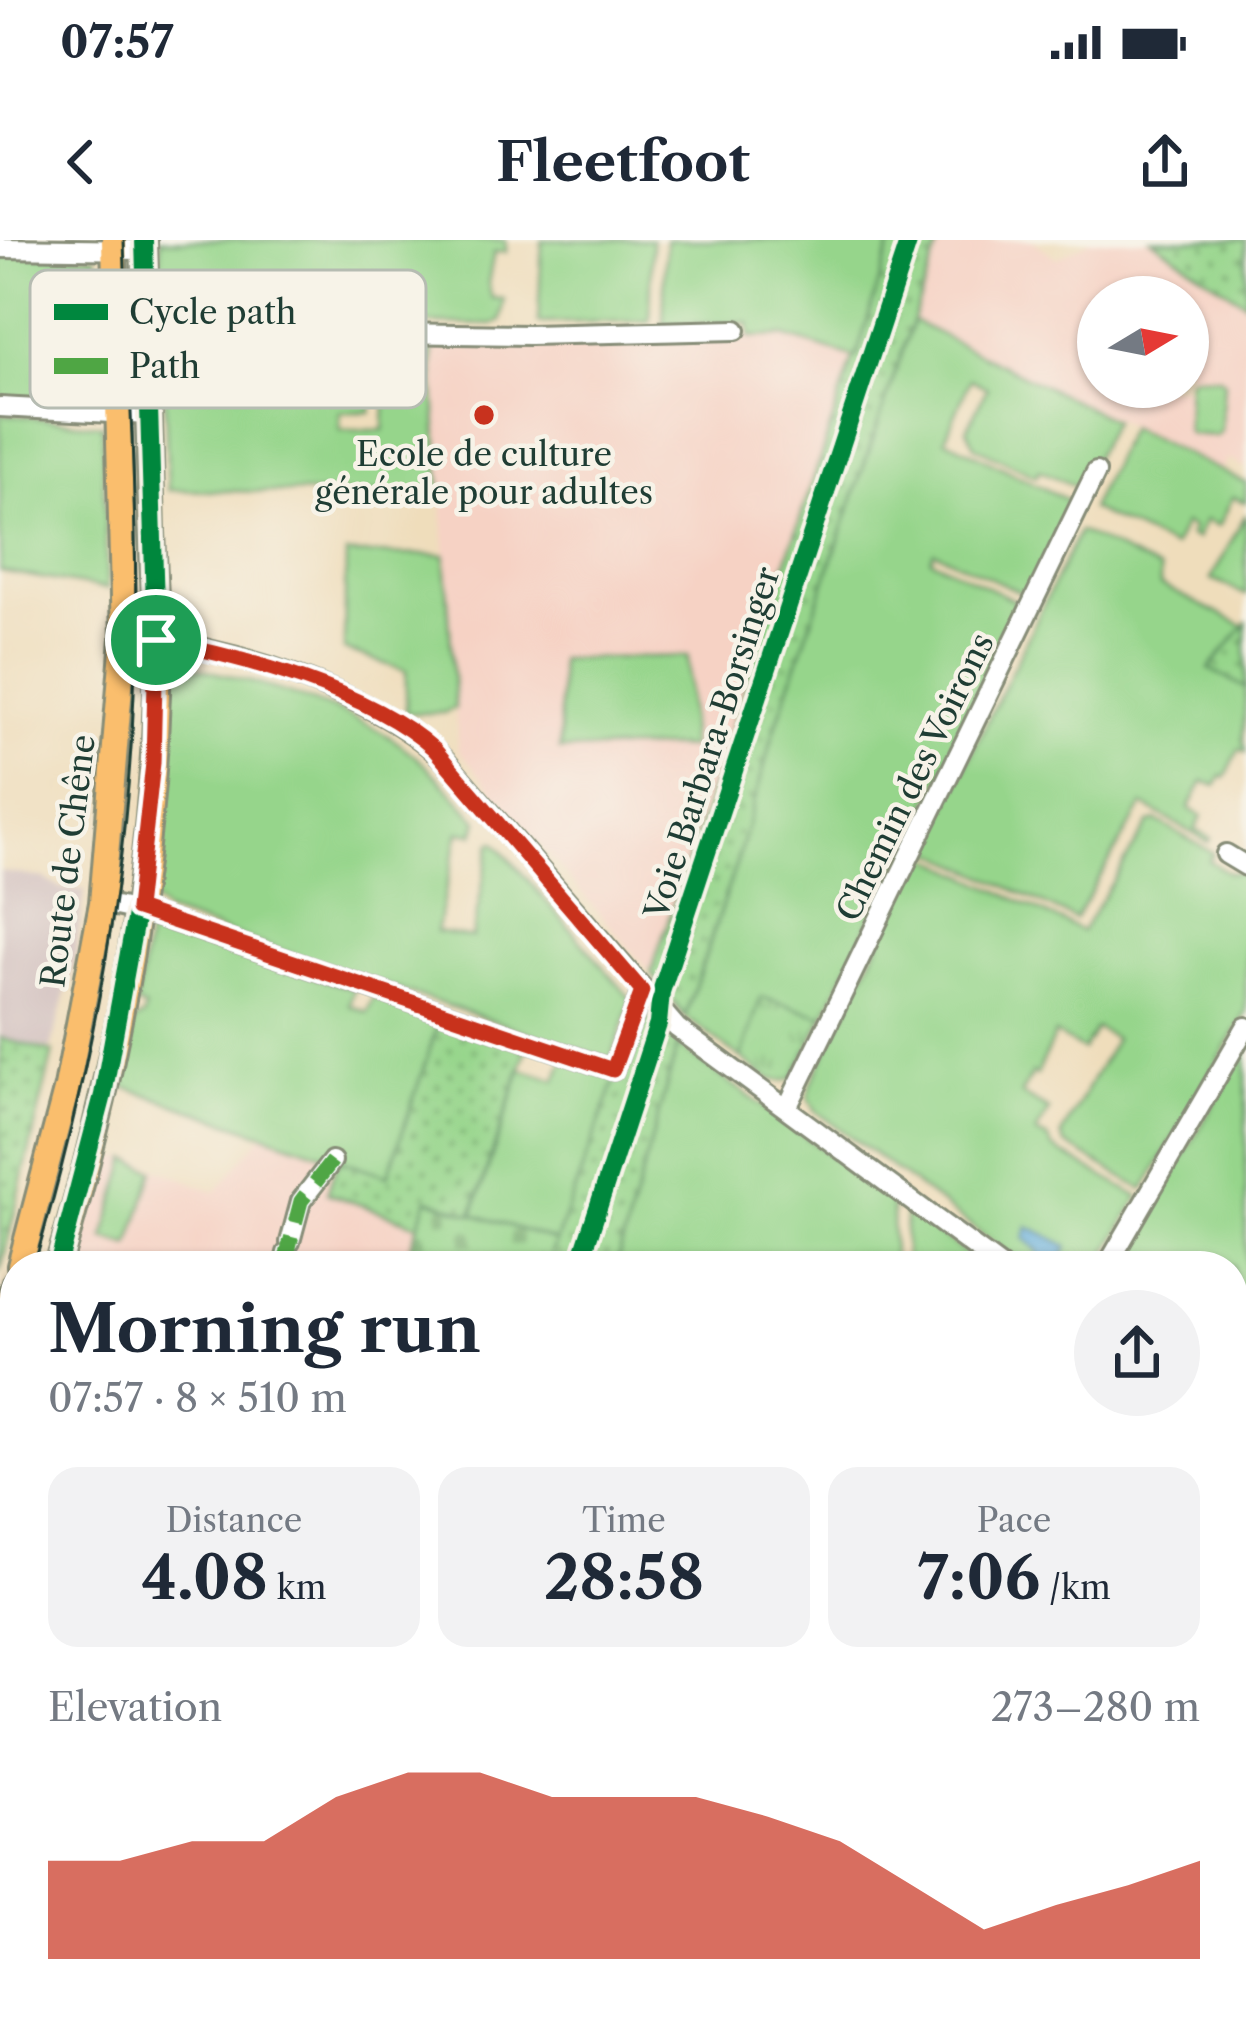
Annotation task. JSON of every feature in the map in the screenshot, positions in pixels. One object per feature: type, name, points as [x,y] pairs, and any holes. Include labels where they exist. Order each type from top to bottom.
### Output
[{"type":"main road","name":"Route de Chêne","points":[[24,1251],[68,1088],[103,903],[124,638],[119,408]]},
{"type":"main road","points":[[62,1251],[103,1096],[137,909],[153,763],[156,640],[148,408]]},
{"type":"street","points":[[0,248],[144,245]]},
{"type":"street","points":[[426,333],[736,330]]},
{"type":"street","points":[[0,407],[148,415]]},
{"type":"street","name":"Chemin des Voirons","points":[[787,1108],[1096,472]]},
{"type":"street","points":[[124,638],[156,640],[289,675],[415,733],[448,764],[676,1028],[980,1251]]},
{"type":"street","points":[[1226,854],[1246,866]]},
{"type":"street","points":[[103,903],[137,909],[613,1070],[642,991]]},
{"type":"street","points":[[1116,1251],[1246,1027]]},
{"type":"street","points":[[288,1251],[301,1201],[332,1161]]},
{"type":"shaded area","points":[[940,240],[1032,240],[1057,258],[1092,240],[1152,240],[1206,276],[1077,276],[1077,401],[913,321]]},
{"type":"shaded area","points":[[1209,278],[1246,303],[1246,468],[1228,459],[1222,471],[1092,408],[1209,408]]},
{"type":"shaded area","points":[[784,336],[856,358],[651,973],[458,750],[432,343]]},
{"type":"shaded area","points":[[0,871],[85,890],[74,964],[51,1049],[0,1038]]},
{"type":"shaded area","points":[[263,1134],[342,1161],[327,1193],[418,1225],[409,1251],[77,1251],[102,1167],[114,1158],[132,1158],[216,1192]]},
{"type":"green space","points":[[160,240],[506,240],[506,252],[494,252],[488,283],[492,298],[504,299],[501,321],[493,325],[426,324],[426,270],[161,270]]},
{"type":"green space","points":[[542,240],[652,240],[650,321],[538,323]]},
{"type":"green space","points":[[666,240],[892,240],[856,358],[784,336],[750,337],[749,323],[663,324]]},
{"type":"green space","points":[[892,240],[940,240],[776,726],[685,1017],[651,973]]},
{"type":"green space","points":[[1152,240],[1246,240],[1246,303]]},
{"type":"green space","points":[[0,253],[96,256],[96,270],[30,270],[30,401],[0,399]]},
{"type":"green space","points":[[913,321],[1077,402],[1077,408],[1089,408],[1113,420],[1079,488],[1039,470],[1036,476],[975,446],[967,429],[987,388],[970,379],[945,439],[1073,503],[1028,596],[934,551],[931,559],[1024,605],[824,1016],[761,997],[741,1058],[685,1017],[776,726]]},
{"type":"green space","points":[[426,343],[432,343],[441,495],[168,490],[165,408],[371,408],[371,412],[340,412],[340,430],[384,430],[385,408],[426,408]]},
{"type":"green space","points":[[1209,376],[1220,377],[1224,382],[1221,431],[1217,436],[1189,434],[1187,408],[1209,408]]},
{"type":"green space","points":[[0,414],[102,425],[107,589],[0,571]]},
{"type":"green space","points":[[1129,427],[1246,483],[1246,502],[1233,497],[1219,526],[1205,520],[1196,539],[1189,536],[1192,528],[1184,524],[1173,547],[1090,509]]},
{"type":"green space","points":[[1246,514],[1246,595],[1211,579]]},
{"type":"green space","points":[[1079,531],[1160,570],[1160,585],[1244,626],[1209,669],[1246,688],[1246,752],[1239,749],[1216,786],[1203,781],[1189,809],[1202,816],[1195,830],[1211,838],[1208,842],[1143,805],[1075,919],[926,848]]},
{"type":"green space","points":[[346,554],[445,555],[455,708],[444,713],[406,713],[406,671],[344,650]]},
{"type":"green space","points":[[1246,623],[1246,688],[1209,669]]},
{"type":"green space","points":[[688,656],[690,747],[560,750],[559,659]]},
{"type":"green space","points":[[199,668],[288,693],[353,718],[389,736],[430,770],[478,821],[474,834],[459,832],[436,932],[472,938],[491,843],[495,842],[632,1000],[611,1060],[165,912],[152,899],[170,687],[181,673]]},
{"type":"green space","points":[[1157,821],[1213,853],[1209,861],[1229,873],[1246,873],[1246,1013],[1144,1190],[1065,1144],[1061,1135],[1115,1039],[1096,1028],[1083,1050],[1055,1034],[1037,1075],[1032,1073],[1021,1094],[1049,1110],[1036,1133],[1053,1148],[1139,1197],[1108,1251],[1005,1251],[816,1111],[808,1097],[811,1084],[922,854],[1082,931],[1149,823]]},
{"type":"green space","points":[[153,926],[354,989],[349,1005],[367,1012],[374,996],[440,1018],[388,1176],[121,1086],[134,1021],[143,1017],[145,1008],[136,1005]]},
{"type":"green space","points":[[761,996],[824,1016],[794,1077],[787,1080],[766,1076],[741,1058]]},
{"type":"green space","points":[[640,1011],[678,1045],[620,1251],[552,1251]]},
{"type":"green space","points":[[440,1018],[527,1048],[472,1214],[428,1199],[418,1225],[327,1193],[336,1165],[342,1161],[388,1175]]},
{"type":"green space","points":[[0,1038],[53,1052],[5,1251],[0,1251]]},
{"type":"green space","points":[[678,1045],[892,1199],[893,1251],[620,1251]]},
{"type":"green space","points":[[1246,1048],[1246,1251],[1129,1251]]},
{"type":"green space","points":[[564,1059],[616,1077],[556,1241],[473,1214],[521,1069],[556,1080]]},
{"type":"green space","points":[[128,1159],[154,1170],[130,1246],[104,1238]]},
{"type":"green space","points":[[427,1199],[556,1241],[552,1251],[409,1251]]},
{"type":"green space","points":[[905,1209],[962,1251],[905,1251]]},
{"type":"water","points":[[1028,1226],[1068,1246],[1066,1251],[1038,1251],[1024,1238]]},
{"type":"tram line","points":[[124,240],[125,270]]},
{"type":"tram line","points":[[38,1251],[88,1055],[123,839],[134,694],[131,408]]},
{"type":"marked path","points":[[288,1251],[301,1201],[332,1161]]},
{"type":"cycle path","points":[[144,240],[145,270]]},
{"type":"cycle path","name":"Voie Barbara-Borsinger","points":[[584,1251],[658,1024],[661,992],[909,240]]},
{"type":"cycle path","points":[[149,408],[156,640]]},
{"type":"cycle path","points":[[62,1251],[103,1095],[137,909]]},
{"type":"place","name":"Ecole de culture générale pour adultes","points":[[484,415]]},
{"type":"route","points":[[156,640],[289,675],[383,716],[434,749],[642,991],[613,1070],[137,909],[153,763],[156,640]]}]
